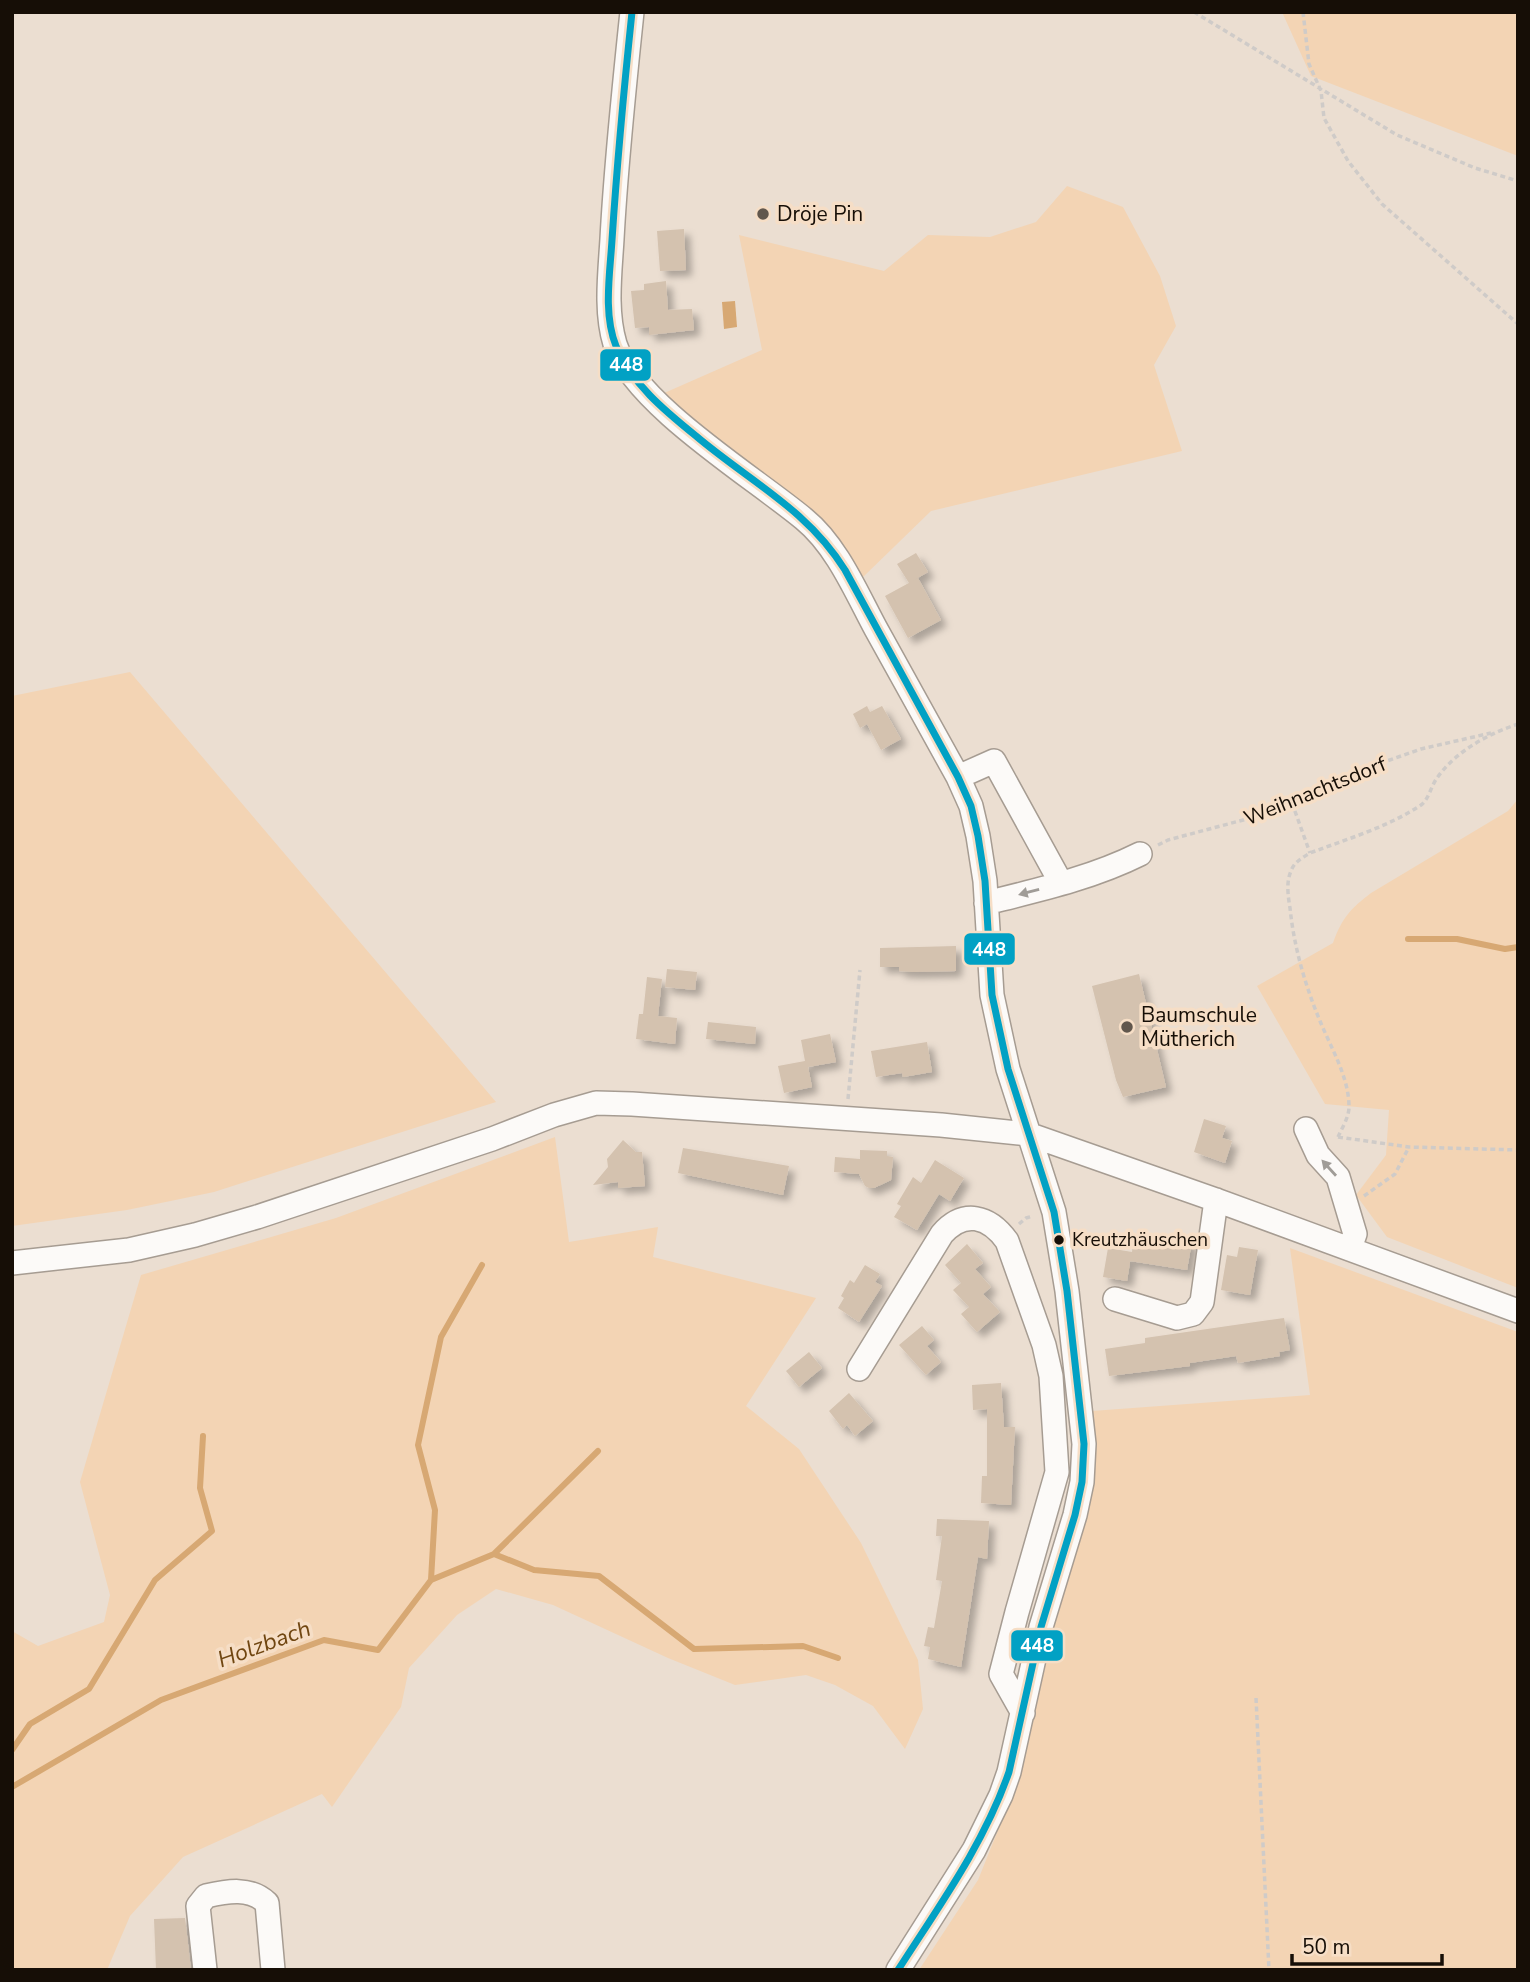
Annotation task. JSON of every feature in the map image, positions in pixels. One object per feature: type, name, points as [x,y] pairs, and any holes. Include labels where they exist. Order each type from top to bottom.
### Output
[{"type":"street","points":[[632,12],[617,149],[609,310],[615,345],[630,372],[653,398],[720,456],[806,520],[828,545],[958,777],[971,806],[978,836],[992,995],[1008,1069],[1054,1212],[1068,1292],[1084,1444],[1082,1482],[1074,1515],[1041,1627],[1009,1772],[991,1819],[898,1970]]},
{"type":"street","points":[[958,777],[994,761],[1061,883]]},
{"type":"street","points":[[986,903],[1118,865],[1140,854]]},
{"type":"street","points":[[12,1263],[128,1250],[194,1235],[257,1217],[596,1103],[846,1118],[1028,1134],[1216,1199],[1518,1311]]},
{"type":"street","points":[[1306,1129],[1318,1155],[1338,1177],[1355,1234],[1350,1248]]},
{"type":"street","points":[[1115,1298],[1177,1318],[1193,1314],[1202,1302],[1216,1199]]},
{"type":"street","points":[[859,1369],[950,1225],[958,1220],[975,1219],[984,1220],[999,1229],[1007,1241],[1045,1345],[1051,1376],[1057,1472],[1001,1674],[1023,1713]]},
{"type":"street","points":[[205,1970],[198,1906],[206,1896],[240,1891],[258,1894],[267,1903],[273,1970]]},
{"type":"path","points":[[1194,12],[1397,135],[1475,168],[1518,181]]},
{"type":"path","points":[[1303,12],[1309,64],[1321,91],[1324,118],[1348,161],[1382,204],[1518,324]]},
{"type":"path","points":[[1338,1137],[1349,1110],[1347,1090],[1301,968],[1287,888],[1290,871],[1298,860],[1310,853],[1398,818],[1424,803],[1438,778],[1460,755],[1493,732],[1518,724]]},
{"type":"path","name":"Weihnachtsdorf","points":[[1140,854],[1168,840],[1258,816],[1292,803],[1313,789],[1347,775],[1421,749],[1493,732]]},
{"type":"path","points":[[1292,803],[1310,853]]},
{"type":"path","points":[[846,1118],[860,970]]},
{"type":"path","points":[[1306,1129],[1338,1137],[1409,1147],[1518,1150]]},
{"type":"path","points":[[1349,1208],[1395,1174],[1409,1147]]},
{"type":"path","points":[[1256,1698],[1269,1970]]},
{"type":"shaded area","points":[[1282,12],[1518,12],[1518,156],[1311,76]]},
{"type":"shaded area","points":[[1067,186],[1123,207],[1160,276],[1176,326],[1154,365],[1182,451],[931,511],[861,579],[720,444],[662,394],[762,350],[739,235],[884,271],[928,235],[990,237],[1036,222]]},
{"type":"shaded area","points":[[735,301],[737,327],[724,329],[722,302]]},
{"type":"shaded area","points":[[130,672],[496,1102],[214,1192],[127,1210],[12,1226],[12,696]]},
{"type":"shaded area","points":[[1518,799],[1518,1288],[1387,1237],[1356,1195],[1386,1155],[1389,1110],[1325,1104],[1257,986],[1333,943],[1348,915],[1371,893],[1508,811]]},
{"type":"shaded area","points":[[555,1137],[569,1242],[658,1227],[653,1257],[816,1298],[746,1406],[799,1449],[861,1543],[918,1660],[923,1709],[905,1749],[873,1706],[835,1685],[806,1675],[735,1685],[668,1658],[553,1605],[496,1589],[457,1615],[409,1668],[401,1707],[332,1807],[322,1794],[183,1857],[130,1916],[107,1970],[12,1970],[12,1631],[38,1646],[104,1622],[110,1595],[80,1482],[141,1275],[336,1218]]},
{"type":"shaded area","points":[[1290,1248],[1518,1332],[1518,1970],[919,1970],[978,1880],[1015,1788],[1058,1609],[1076,1551],[1094,1475],[1092,1411],[1310,1395]]},
{"type":"building","points":[[684,229],[686,270],[660,271],[657,231]]},
{"type":"building","points":[[666,281],[668,310],[692,309],[694,330],[649,335],[649,327],[635,328],[631,291],[644,290],[644,284]]},
{"type":"building","points":[[916,553],[928,572],[909,583],[897,564]]},
{"type":"building","points":[[918,578],[941,620],[908,638],[885,596]]},
{"type":"building","points":[[867,706],[870,712],[882,706],[901,739],[881,750],[867,724],[860,728],[853,714]]},
{"type":"building","points":[[956,946],[956,971],[914,972],[899,971],[899,967],[880,967],[880,948]]},
{"type":"building","points":[[667,969],[697,972],[695,990],[665,987]]},
{"type":"building","name":"Baumschule Mütherich","points":[[1139,974],[1166,1087],[1123,1097],[1116,1080],[1092,986]]},
{"type":"building","points":[[647,977],[662,979],[658,1016],[677,1018],[675,1044],[636,1039],[639,1014],[643,1014]]},
{"type":"building","points":[[708,1022],[756,1027],[755,1044],[706,1039]]},
{"type":"building","points":[[830,1034],[836,1062],[808,1067],[812,1087],[784,1093],[778,1066],[805,1061],[801,1040]]},
{"type":"building","points":[[927,1042],[932,1072],[903,1077],[902,1073],[876,1077],[871,1051]]},
{"type":"building","points":[[1204,1119],[1226,1126],[1222,1138],[1232,1141],[1225,1163],[1194,1152]]},
{"type":"building","points":[[623,1140],[636,1152],[642,1152],[645,1186],[618,1188],[618,1182],[593,1185],[608,1167],[607,1159]]},
{"type":"building","points":[[683,1148],[789,1166],[783,1195],[678,1173]]},
{"type":"building","points":[[860,1150],[887,1151],[887,1156],[893,1157],[891,1180],[869,1188],[859,1174],[834,1172],[835,1157],[860,1159]]},
{"type":"building","points":[[935,1160],[964,1178],[950,1201],[939,1194],[917,1230],[894,1217],[901,1206],[897,1204],[913,1177],[921,1183]]},
{"type":"building","points":[[1134,1236],[1167,1242],[1168,1237],[1192,1241],[1187,1270],[1130,1261],[1127,1281],[1103,1277],[1108,1248],[1132,1252]]},
{"type":"building","points":[[967,1244],[983,1263],[975,1269],[991,1287],[983,1294],[1000,1312],[977,1332],[961,1314],[969,1307],[953,1290],[961,1283],[945,1265]]},
{"type":"building","points":[[1239,1247],[1258,1250],[1250,1295],[1221,1290],[1227,1255],[1237,1257]]},
{"type":"building","points":[[865,1265],[880,1274],[875,1282],[882,1286],[859,1322],[838,1308],[850,1280],[854,1283]]},
{"type":"building","points":[[1284,1318],[1290,1350],[1279,1352],[1280,1356],[1238,1363],[1236,1356],[1190,1363],[1190,1366],[1109,1376],[1105,1349],[1145,1343],[1145,1338]]},
{"type":"building","points":[[922,1326],[934,1340],[927,1346],[941,1362],[926,1375],[899,1345]]},
{"type":"building","points":[[809,1352],[822,1368],[799,1387],[786,1371]]},
{"type":"building","points":[[1001,1383],[1004,1427],[1015,1427],[1011,1505],[981,1503],[982,1476],[987,1476],[987,1409],[973,1410],[972,1385]]},
{"type":"building","points":[[849,1393],[873,1421],[855,1436],[847,1425],[843,1429],[829,1411]]},
{"type":"building","points":[[937,1519],[989,1521],[987,1559],[978,1557],[961,1667],[928,1659],[930,1647],[924,1646],[928,1627],[934,1628],[942,1581],[936,1580],[942,1536],[936,1536]]},
{"type":"building","points":[[185,1918],[191,1970],[156,1970],[154,1919]]},
{"type":"waterway","points":[[1408,939],[1457,939],[1505,949],[1518,947]]},
{"type":"waterway","points":[[431,1580],[435,1510],[418,1445],[441,1337],[482,1265]]},
{"type":"waterway","points":[[12,1750],[30,1724],[89,1689],[155,1580],[212,1531],[200,1488],[203,1436]]},
{"type":"waterway","name":"Holzbach","points":[[12,1787],[161,1700],[324,1640],[378,1650],[431,1580],[494,1554],[598,1451]]},
{"type":"waterway","points":[[494,1554],[534,1570],[599,1576],[694,1649],[803,1646],[838,1658]]},
{"type":"transit line","name":"448","points":[[632,12],[609,280],[608,307],[616,346],[630,372],[661,406],[795,513],[830,549],[845,570],[958,777],[971,806],[978,836],[985,881],[992,995],[1008,1069],[1054,1212],[1067,1291],[1084,1444],[1082,1482],[1075,1515],[1041,1627],[1009,1772],[999,1799],[960,1874],[898,1970]]},
{"type":"place","name":"Dröje Pin","points":[[763,214]]},
{"type":"place","name":"Baumschule Mütherich","points":[[1127,1027]]},
{"type":"place","name":"Kreutzhäuschen","points":[[1059,1240]]}]
